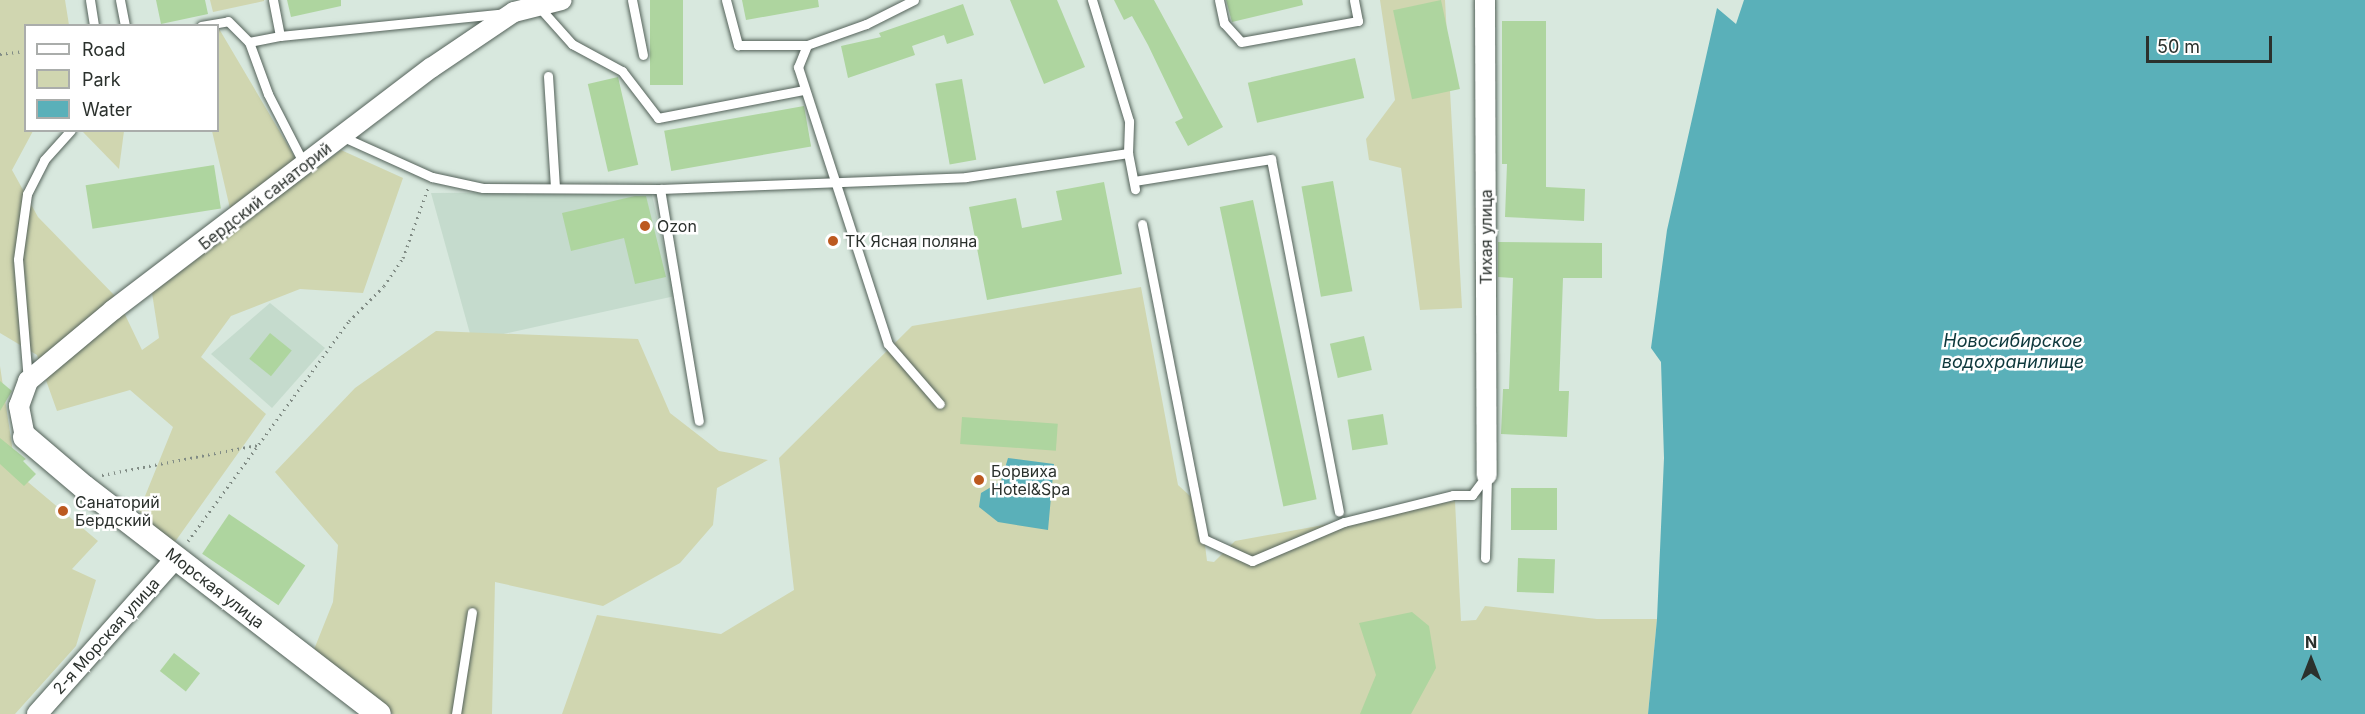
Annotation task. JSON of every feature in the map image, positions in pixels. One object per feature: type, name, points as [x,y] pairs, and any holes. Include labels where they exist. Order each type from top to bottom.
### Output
[{"type":"street","name":"Бердский санаторий","points":[[28,381],[113,310],[431,68],[514,12],[562,0]]},
{"type":"street","name":"Тихая улица","points":[[1485,0],[1487,475]]},
{"type":"street","points":[[25,437],[19,406],[28,381]]},
{"type":"street","name":"Морская улица","points":[[25,437],[75,480],[379,714]]},
{"type":"street","name":"2-я Морская улица","points":[[37,714],[176,558]]},
{"type":"lane","points":[[90,0],[94,24]]},
{"type":"lane","points":[[120,0],[125,24]]},
{"type":"lane","points":[[273,0],[280,36]]},
{"type":"lane","points":[[632,0],[643,55]]},
{"type":"lane","points":[[726,0],[738,45],[807,45],[866,24],[914,0]]},
{"type":"lane","points":[[1092,0],[1129,121],[1128,153],[1134,185],[1271,159],[1339,511]]},
{"type":"lane","points":[[1219,0],[1224,23],[1241,42],[1358,21],[1354,0]]},
{"type":"lane","points":[[538,5],[572,44],[622,71],[658,118],[804,90]]},
{"type":"lane","points":[[249,42],[280,36],[514,12]]},
{"type":"lane","points":[[212,24],[228,21],[249,42],[268,94],[304,164]]},
{"type":"lane","points":[[807,45],[798,68],[888,344],[940,404]]},
{"type":"lane","points":[[548,76],[555,187]]},
{"type":"lane","points":[[28,381],[18,259],[27,194],[44,160],[69,132]]},
{"type":"lane","points":[[341,136],[432,177],[483,188],[660,189],[966,177],[1128,153]]},
{"type":"lane","points":[[660,189],[699,421]]},
{"type":"lane","points":[[1142,224],[1204,539],[1252,561],[1344,522],[1453,495],[1472,495],[1487,475]]},
{"type":"lane","points":[[1485,558],[1487,475]]},
{"type":"lane","points":[[456,714],[472,612]]},
{"type":"path","points":[[0,54],[24,51]]},
{"type":"path","points":[[176,558],[349,321],[384,286],[403,258],[432,177]]},
{"type":"path","points":[[75,480],[260,445]]},
{"type":"shaded area","points":[[651,191],[675,296],[472,341],[431,193]]},
{"type":"shaded area","points":[[270,303],[325,348],[272,408],[211,354]]},
{"type":"green space","points":[[0,0],[65,0],[69,24],[24,24],[24,132],[32,132],[12,170],[38,217],[117,298],[142,350],[159,338],[152,293],[235,230],[212,132],[219,132],[219,29],[306,176],[341,150],[403,178],[363,293],[300,289],[231,316],[201,357],[266,414],[172,546],[139,511],[173,427],[130,390],[57,411],[37,355],[0,333]]},
{"type":"green space","points":[[210,0],[264,0],[264,1],[213,12]]},
{"type":"green space","points":[[1380,0],[1445,0],[1462,308],[1420,310],[1401,168],[1369,160],[1366,139],[1395,100]]},
{"type":"green space","points":[[83,132],[124,132],[119,169]]},
{"type":"green space","name":"Борвиха Hotel&Spa","points":[[1141,287],[1178,485],[1200,505],[1207,561],[1214,562],[1235,541],[1455,501],[1461,621],[1476,620],[1485,606],[1597,619],[1657,619],[1648,714],[562,714],[597,615],[721,634],[794,590],[779,458],[912,326]]},
{"type":"green space","points":[[436,331],[638,339],[670,413],[719,451],[768,460],[717,488],[713,525],[680,563],[603,606],[495,582],[492,714],[393,714],[313,652],[333,602],[338,545],[275,472],[355,388]]},
{"type":"green space","points":[[0,366],[16,472],[98,541],[72,569],[96,580],[76,646],[15,714],[0,714]]},
{"type":"water","name":"Новосибирское водохранилище","points":[[1744,0],[2365,0],[2365,714],[1648,714],[1657,619],[1664,458],[1661,362],[1651,348],[1667,230],[1717,8],[1736,24]]},
{"type":"water","points":[[1008,458],[1054,464],[1048,530],[998,522],[979,507],[981,493],[1001,481]]},
{"type":"building","points":[[156,0],[205,0],[208,14],[161,24]]},
{"type":"building","points":[[287,0],[341,0],[341,6],[291,17]]},
{"type":"building","points":[[650,0],[683,0],[683,85],[650,85]]},
{"type":"building","points":[[742,0],[818,0],[819,7],[746,20]]},
{"type":"building","points":[[1010,0],[1057,0],[1085,67],[1044,84]]},
{"type":"building","points":[[1114,0],[1154,0],[1223,127],[1188,146],[1175,122],[1183,118],[1148,45],[1132,16],[1124,20]]},
{"type":"building","points":[[1226,0],[1302,0],[1303,5],[1232,22]]},
{"type":"building","points":[[1441,0],[1460,89],[1412,99],[1393,10]]},
{"type":"building","points":[[963,4],[974,35],[947,44],[944,35],[912,46],[915,55],[848,78],[841,46],[881,37],[879,33]]},
{"type":"building","points":[[1502,21],[1546,21],[1546,187],[1585,189],[1584,221],[1505,217],[1507,164],[1502,164]]},
{"type":"building","points":[[1355,58],[1364,98],[1257,123],[1248,83]]},
{"type":"building","points":[[618,77],[638,165],[608,172],[588,84]]},
{"type":"building","points":[[962,79],[976,160],[950,164],[935,84]]},
{"type":"building","points":[[804,106],[811,146],[671,171],[664,131]]},
{"type":"building","points":[[214,165],[221,208],[92,229],[86,185]]},
{"type":"building","points":[[1333,181],[1352,291],[1321,297],[1301,187]]},
{"type":"building","points":[[1104,182],[1122,274],[987,300],[969,207],[1016,198],[1022,228],[1062,220],[1056,191]]},
{"type":"building","points":[[635,196],[646,196],[666,277],[635,284],[624,238],[571,251],[562,213]]},
{"type":"building","points":[[1253,200],[1317,499],[1283,506],[1220,207]]},
{"type":"building","points":[[1498,242],[1602,243],[1602,278],[1563,278],[1559,391],[1569,391],[1567,437],[1501,434],[1503,389],[1509,389],[1513,278],[1498,277]]},
{"type":"building","points":[[270,333],[292,351],[271,376],[249,359]]},
{"type":"building","points":[[1364,336],[1372,370],[1338,378],[1330,344]]},
{"type":"building","points":[[0,381],[12,391],[0,411]]},
{"type":"building","points":[[1383,414],[1388,445],[1352,450],[1347,420]]},
{"type":"building","points":[[962,417],[1058,424],[1056,451],[960,444]]},
{"type":"building","points":[[0,438],[26,459],[23,461],[36,474],[24,486],[0,464]]},
{"type":"building","points":[[1511,488],[1557,488],[1557,530],[1511,530]]},
{"type":"building","points":[[229,514],[305,565],[278,605],[202,554]]},
{"type":"building","points":[[1518,558],[1555,559],[1554,593],[1517,592]]},
{"type":"building","points":[[1412,612],[1429,626],[1436,668],[1411,714],[1360,714],[1376,675],[1359,623]]},
{"type":"building","points":[[174,653],[200,673],[186,691],[160,671]]},
{"type":"place","name":"Ozon","points":[[645,226]]},
{"type":"place","name":"ТК Ясная поляна","points":[[833,241]]},
{"type":"place","name":"Борвиха Hotel&Spa","points":[[979,480]]},
{"type":"place","name":"Санаторий Бердский","points":[[63,511]]}]
